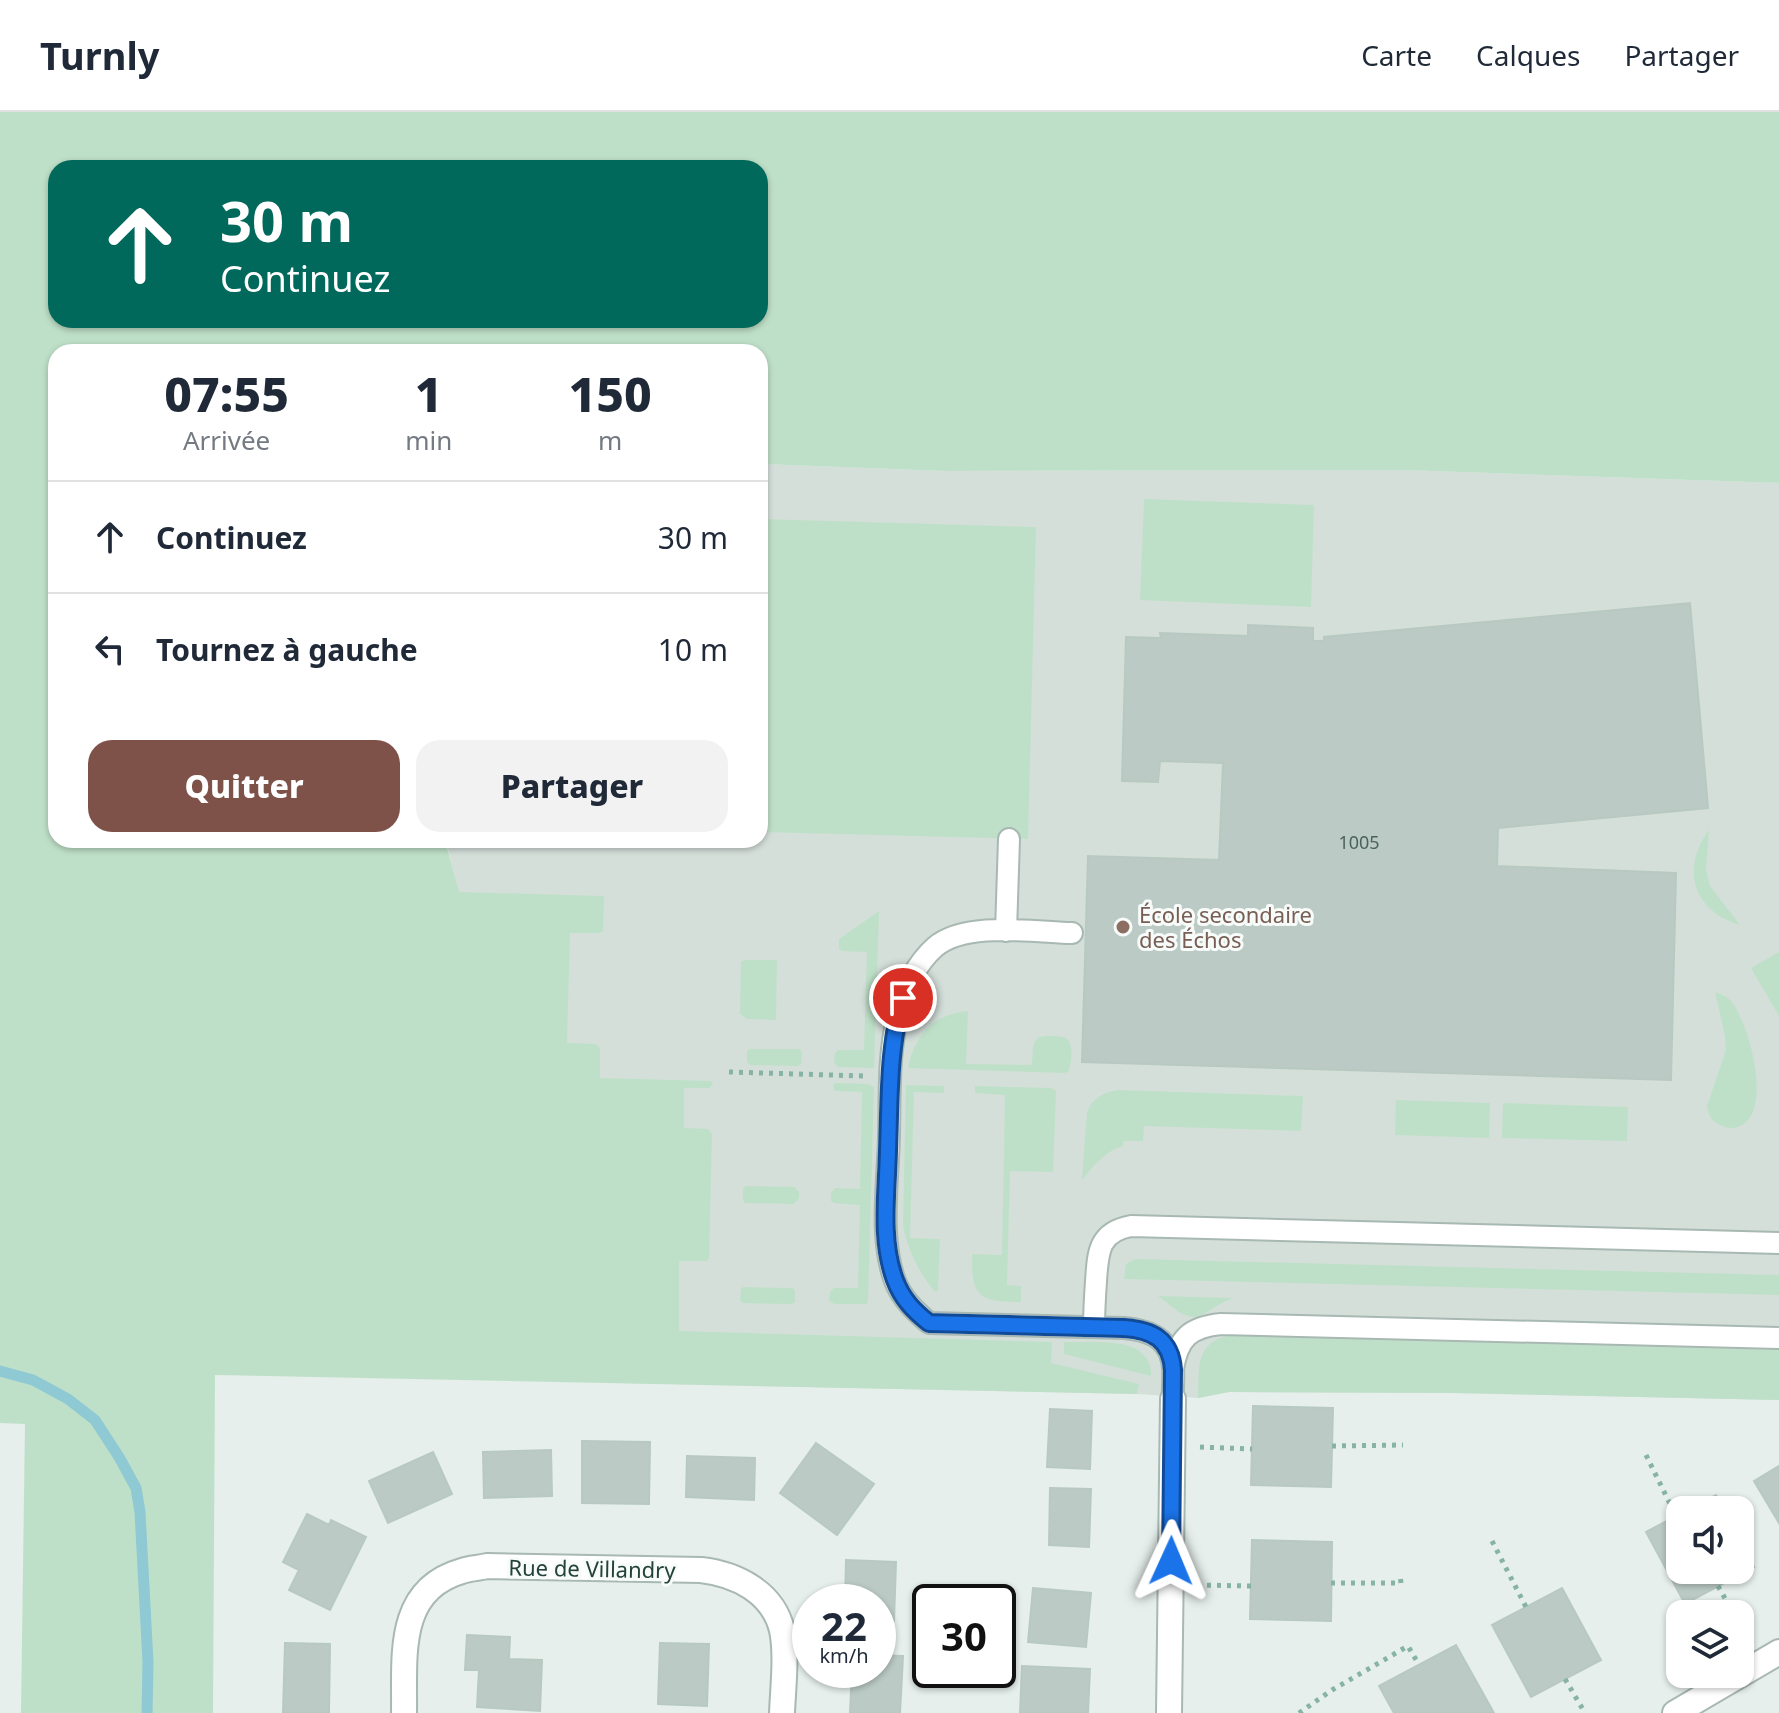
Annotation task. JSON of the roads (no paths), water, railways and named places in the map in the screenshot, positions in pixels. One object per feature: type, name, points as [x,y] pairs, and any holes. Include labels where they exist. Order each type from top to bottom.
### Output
[{"type":"street","points":[[1169,1713],[1173,1399]]},
{"type":"street","name":"Rue de Villandry","points":[[404,1713],[406,1644],[408,1625],[415,1606],[426,1591],[442,1579],[461,1571],[487,1566],[701,1570],[735,1577],[752,1586],[765,1599],[782,1629],[782,1713]]},
{"type":"street","points":[[1675,1713],[1779,1652]]},
{"type":"lane","points":[[1006,931],[1009,839]]},
{"type":"lane","points":[[1072,933],[978,931],[949,937],[925,958],[909,983],[897,1017],[892,1058],[887,1244],[890,1263],[895,1281],[909,1305],[929,1323],[1094,1327],[1136,1329],[1151,1333],[1172,1357],[1173,1399]]},
{"type":"lane","points":[[1094,1327],[1099,1250],[1114,1231],[1131,1226],[1779,1243]]},
{"type":"lane","points":[[1173,1370],[1178,1350],[1187,1335],[1203,1327],[1221,1324],[1779,1338]]},
{"type":"waterway","points":[[0,1371],[33,1380],[68,1399],[95,1420],[136,1488],[148,1662],[147,1713]]},
{"type":"place","name":"École secondaire des Échos","points":[[1123,927]]}]
